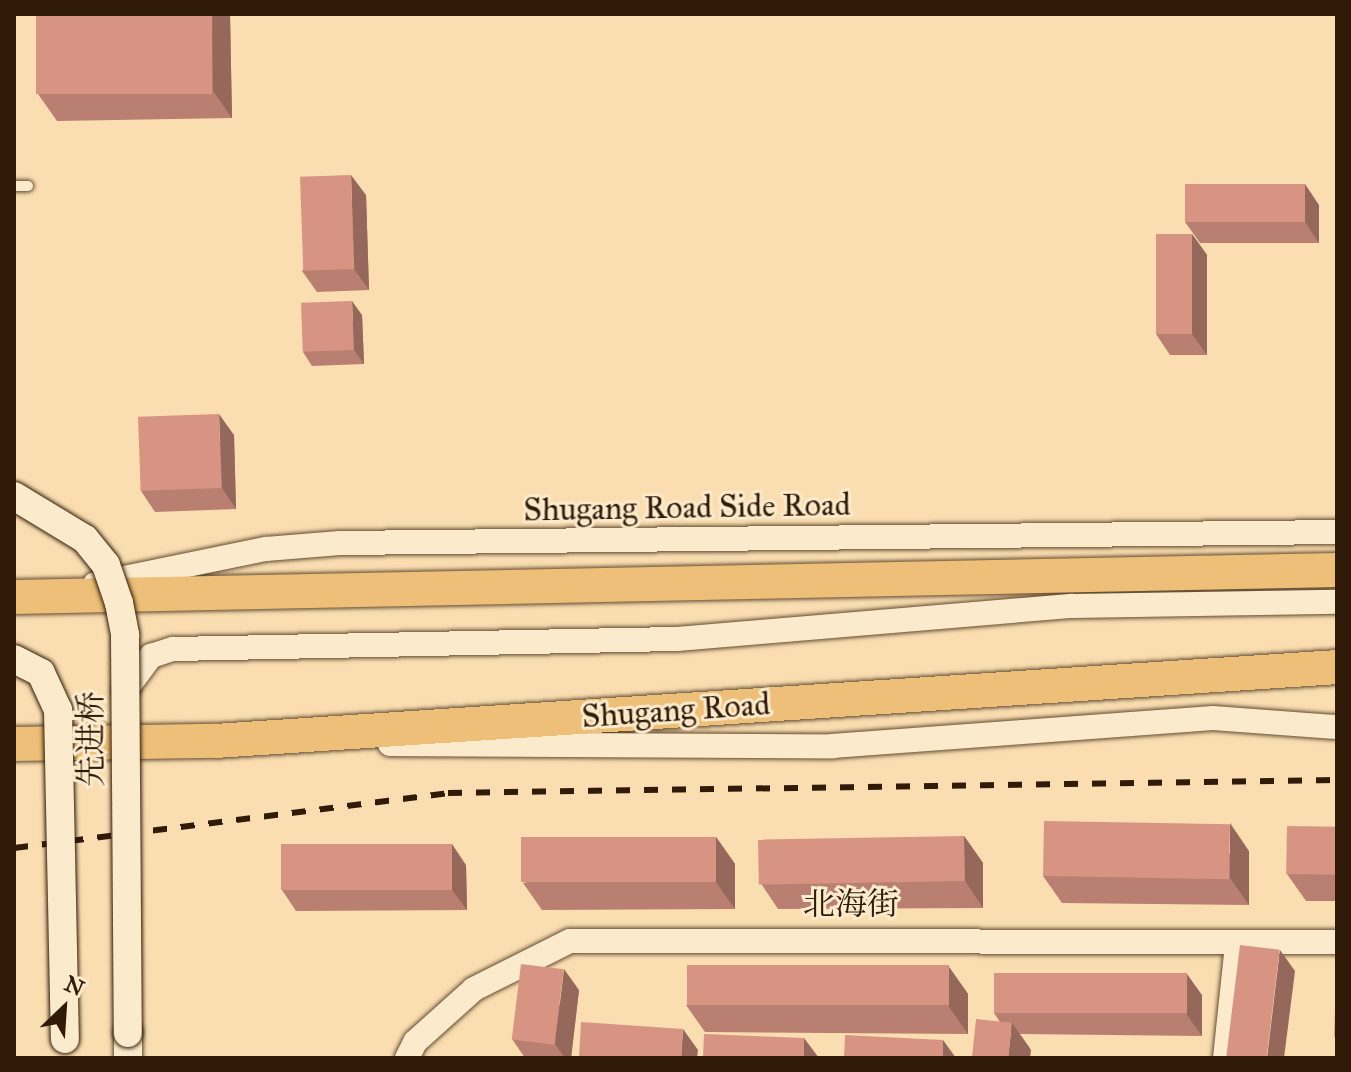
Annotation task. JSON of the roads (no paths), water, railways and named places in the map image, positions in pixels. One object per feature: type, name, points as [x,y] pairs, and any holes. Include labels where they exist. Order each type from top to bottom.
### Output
[{"type":"highway","points":[[28,597],[646,587],[1337,570]]},
{"type":"highway","name":"Shugang Road","points":[[14,744],[215,741],[1337,667]]},
{"type":"main road","name":"先进桥","points":[[14,496],[56,515],[106,565],[125,635],[128,1046]]},
{"type":"main road","name":"先进桥","points":[[14,659],[41,673],[58,710],[65,1049]]},
{"type":"street","name":"Shugang Road Side Road","points":[[28,597],[195,560],[340,543],[1337,532]]},
{"type":"street","points":[[125,691],[151,656],[173,649],[677,639],[1073,606],[1337,602]]},
{"type":"street","points":[[215,741],[717,749],[1213,718],[1337,727]]},
{"type":"street","name":"北海街","points":[[407,1058],[415,1042],[474,989],[570,941],[1337,942]]},
{"type":"street","points":[[1223,1058],[1235,943]]},
{"type":"lane","points":[[14,186],[28,186]]},
{"type":"railway","points":[[14,848],[448,793],[1337,780]]}]
